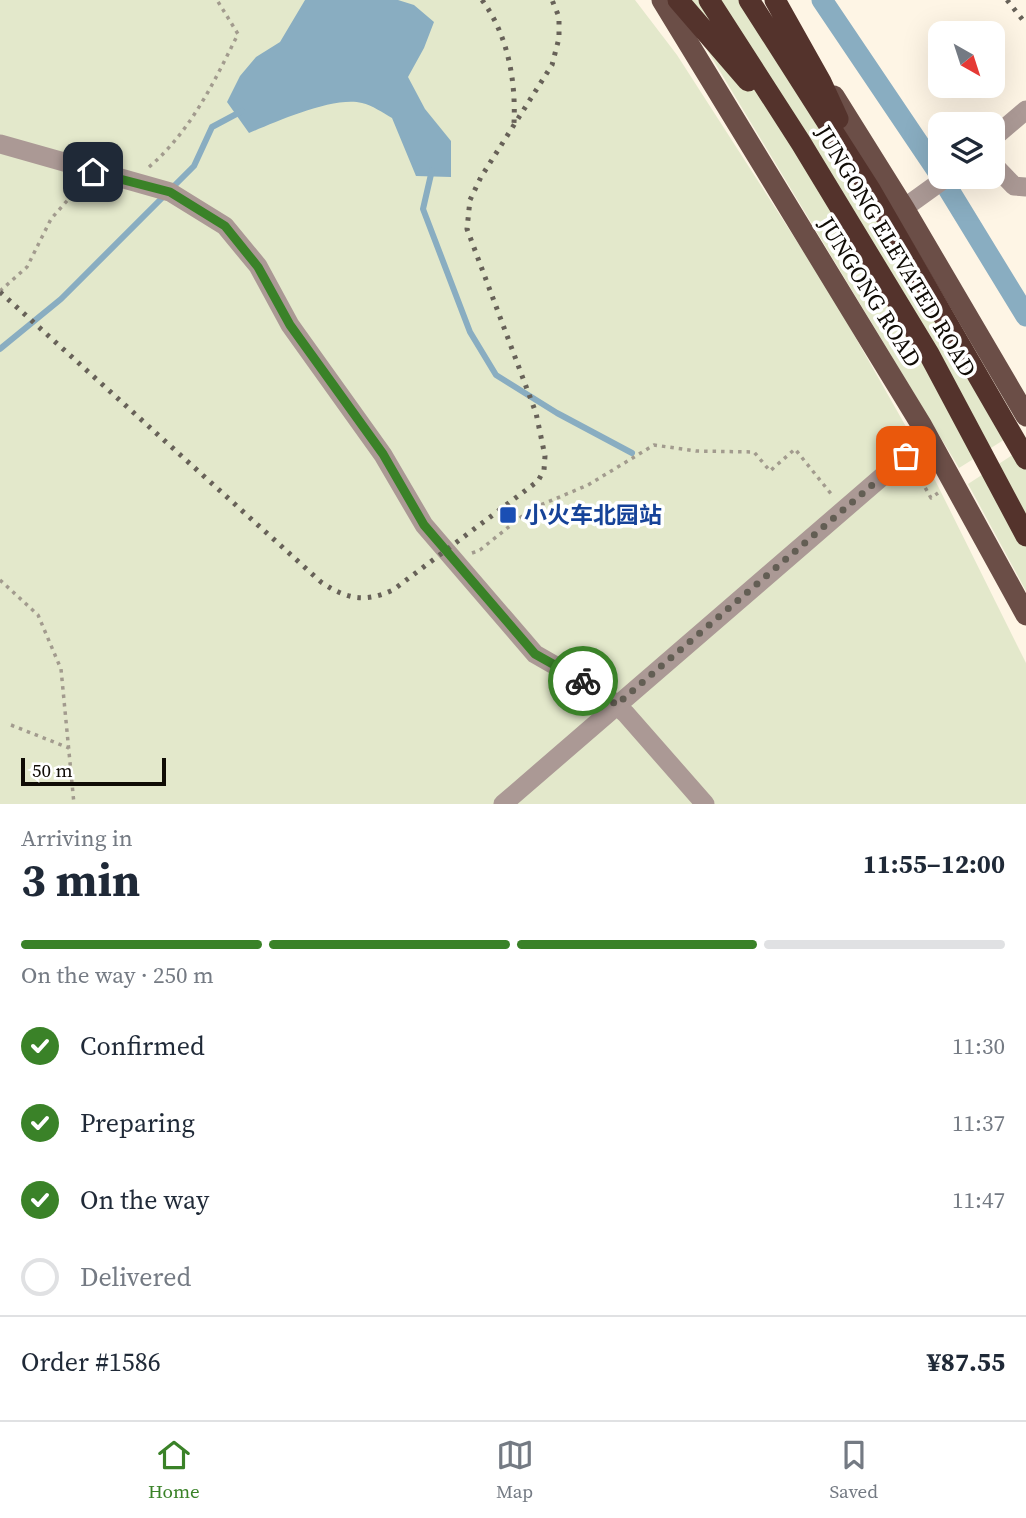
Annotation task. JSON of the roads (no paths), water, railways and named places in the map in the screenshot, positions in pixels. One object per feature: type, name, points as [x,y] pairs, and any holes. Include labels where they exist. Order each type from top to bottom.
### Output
[{"type":"highway","points":[[678,0],[801,143]]},
{"type":"highway","name":"JUNGONG ELEVATED ROAD","points":[[709,0],[801,143],[929,354],[1026,536]]},
{"type":"highway","name":"JUNGONG ELEVATED ROAD","points":[[749,0],[871,191],[1026,459]]},
{"type":"highway","points":[[774,0],[821,82],[871,191]]},
{"type":"main road","name":"JUNGONG ROAD","points":[[662,0],[922,426],[1026,615]]},
{"type":"main road","points":[[774,0],[904,208],[1026,416]]},
{"type":"street","points":[[1005,128],[1026,110]]},
{"type":"street","points":[[0,144],[170,192],[225,226],[258,267],[290,325],[383,454],[424,525],[535,654],[603,693],[705,804]]},
{"type":"street","points":[[1005,177],[1014,186],[1026,187]]},
{"type":"street","points":[[904,208],[931,189]]},
{"type":"street","points":[[503,804],[906,456]]},
{"type":"water","points":[[305,0],[398,0],[414,5],[434,22],[408,77],[425,109],[451,141],[451,177],[416,176],[392,118],[362,103],[336,103],[249,133],[227,102],[240,76],[256,57],[280,42]]},
{"type":"waterway","points":[[822,0],[928,157]]},
{"type":"waterway","points":[[0,349],[61,299],[194,166],[212,127],[242,111]]},
{"type":"waterway","points":[[432,170],[423,209],[470,332],[496,375],[557,413],[632,453]]},
{"type":"waterway","points":[[948,189],[1026,316]]},
{"type":"railway","points":[[482,0],[504,43],[512,75],[514,123]]},
{"type":"railway","points":[[0,292],[321,582],[339,592],[356,597],[373,597],[393,590],[538,481],[544,470],[545,456],[536,413],[467,229],[470,200],[481,177],[552,65],[559,38],[559,17],[552,0]]},
{"type":"railway","points":[[1007,0],[1026,24]]},
{"type":"place","name":"小火车北园站","points":[[508,515]]}]
